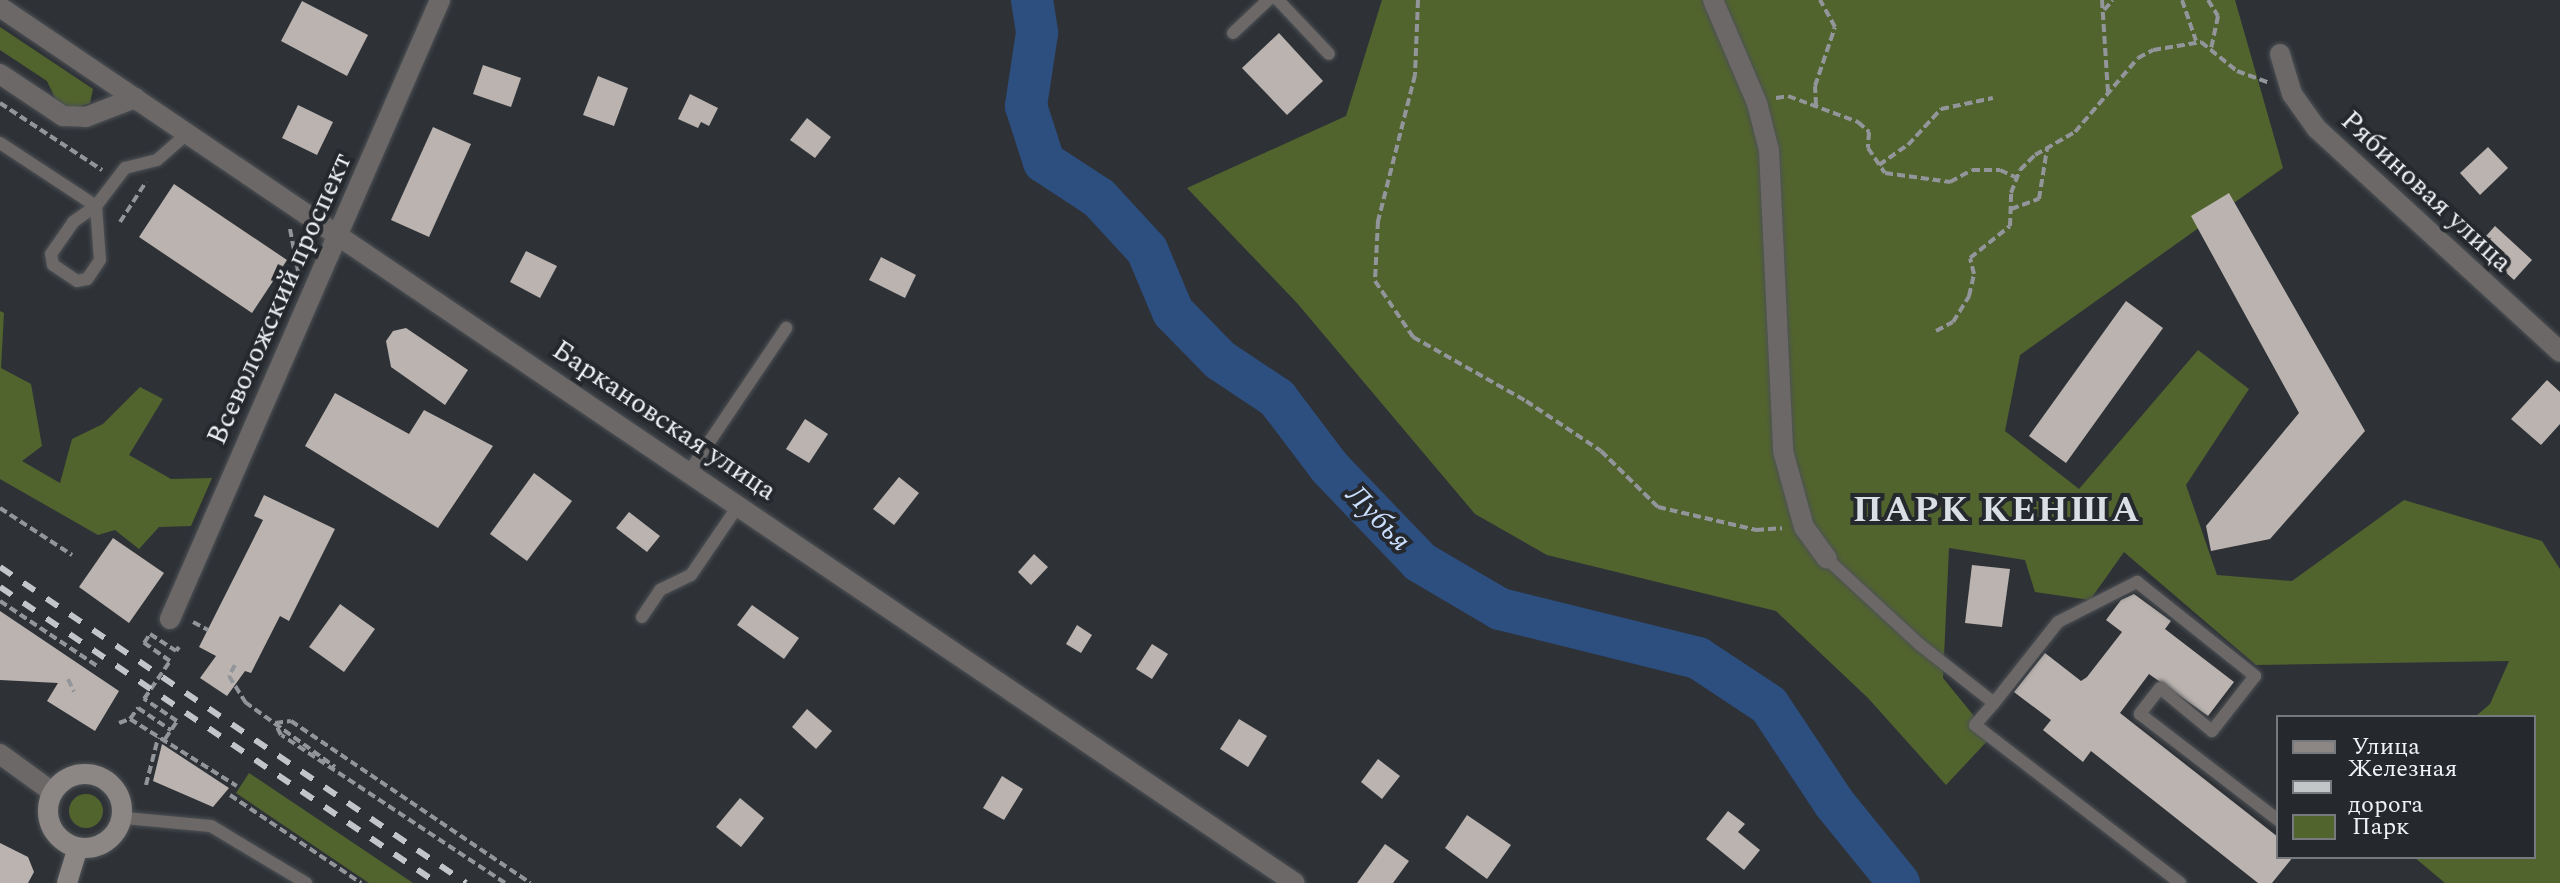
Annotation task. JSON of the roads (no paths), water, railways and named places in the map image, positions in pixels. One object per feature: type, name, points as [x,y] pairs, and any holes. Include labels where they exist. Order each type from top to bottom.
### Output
[{"type":"street","name":"Всеволожский проспект","points":[[170,619],[440,0]]},
{"type":"street","points":[[1713,0],[1756,101],[1769,150],[1783,451],[1804,527],[1827,559]]},
{"type":"street","name":"Баркановская улица","points":[[0,7],[1295,883]]},
{"type":"street","name":"Рябиновая улица","points":[[2280,54],[2292,94],[2317,129],[2560,352]]},
{"type":"street","points":[[0,74],[63,116],[86,117],[135,98]]},
{"type":"street","points":[[0,754],[51,791]]},
{"type":"street","points":[[81,775],[104,780],[120,796],[125,818],[117,834],[101,845],[78,848],[59,837],[47,820],[51,791],[81,775]]},
{"type":"street","points":[[67,883],[78,848]]},
{"type":"lane","points":[[1233,33],[1268,0]]},
{"type":"lane","points":[[1278,0],[1329,54]]},
{"type":"lane","points":[[96,206],[100,260],[87,279],[77,281],[53,265],[51,254],[73,222],[96,206],[125,168],[157,160],[188,133]]},
{"type":"lane","points":[[0,143],[96,206]]},
{"type":"lane","points":[[689,472],[786,328]]},
{"type":"lane","points":[[642,617],[660,590],[691,575],[738,506]]},
{"type":"lane","points":[[1827,559],[1919,644],[1994,703]]},
{"type":"lane","points":[[2180,883],[1975,725],[2058,622],[2137,582],[2255,676],[2212,731],[2160,688],[2140,714],[2276,818]]},
{"type":"lane","points":[[125,818],[211,826],[306,883]]},
{"type":"waterway","name":"Лубья","points":[[1032,0],[1037,33],[1026,106],[1044,162],[1099,198],[1147,250],[1173,312],[1220,360],[1277,398],[1330,468],[1420,562],[1500,609],[1698,658],[1769,705],[1834,803],[1899,883]]},
{"type":"railway","points":[[0,567],[466,883]]},
{"type":"railway","points":[[0,587],[437,883]]},
{"type":"district","name":"ПАРК КЕНША","points":[[1997,511]]}]
